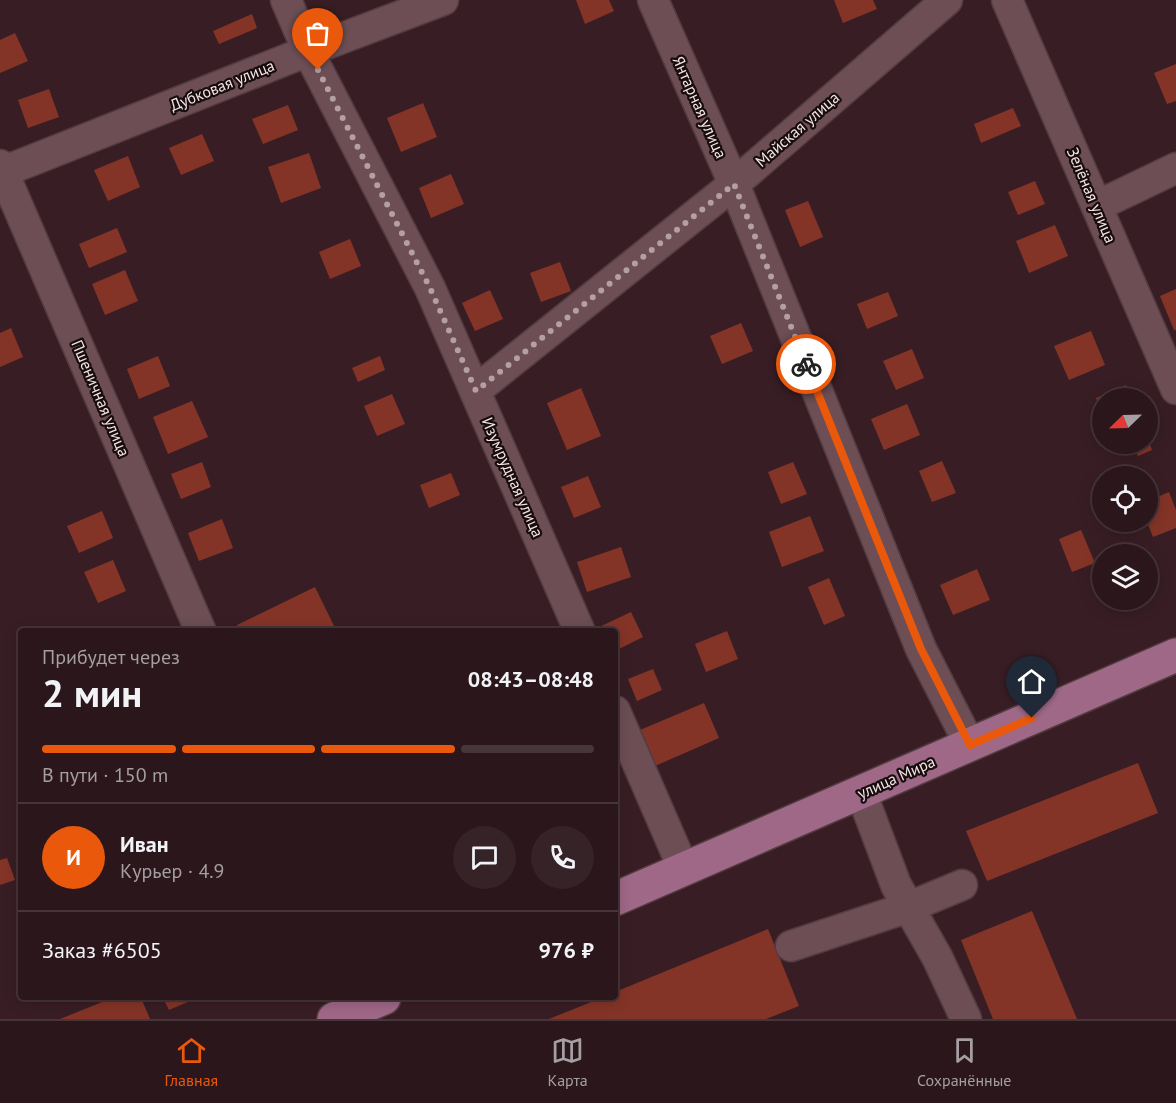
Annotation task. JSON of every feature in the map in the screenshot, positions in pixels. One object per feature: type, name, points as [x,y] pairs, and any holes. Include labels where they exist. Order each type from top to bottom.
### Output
[{"type":"main road","name":"улица Мира","points":[[618,898],[1176,655]]},
{"type":"street","name":"Изумрудная улица","points":[[286,0],[308,51],[430,288],[578,628]]},
{"type":"street","name":"Дубковая улица","points":[[1,170],[443,0]]},
{"type":"street","name":"Янтарная улица","points":[[653,0],[734,184],[921,649],[970,745]]},
{"type":"street","name":"Майская улица","points":[[476,391],[734,184],[947,0]]},
{"type":"street","name":"Зелёная улица","points":[[1007,0],[1176,389]]},
{"type":"street","points":[[1096,206],[1176,168]]},
{"type":"street","name":"Пшеничная улица","points":[[1,170],[199,628]]},
{"type":"street","points":[[618,718],[684,870]]},
{"type":"street","points":[[861,792],[896,885],[937,957],[966,1019]]},
{"type":"street","points":[[791,945],[909,907],[962,885]]},
{"type":"building","points":[[576,0],[609,0],[614,11],[585,24]]},
{"type":"building","points":[[834,0],[873,0],[877,9],[843,23]]},
{"type":"building","points":[[252,14],[257,28],[219,44],[213,31]]},
{"type":"building","points":[[15,33],[28,61],[0,73],[0,40]]},
{"type":"building","points":[[1176,64],[1176,101],[1167,104],[1154,73]]},
{"type":"building","points":[[49,89],[59,117],[28,128],[18,100]]},
{"type":"building","points":[[423,103],[437,137],[401,152],[387,118]]},
{"type":"building","points":[[288,105],[298,130],[263,144],[252,119]]},
{"type":"building","points":[[1013,108],[1021,126],[981,143],[974,124]]},
{"type":"building","points":[[202,134],[214,161],[181,175],[169,148]]},
{"type":"building","points":[[309,153],[321,188],[281,203],[268,167]]},
{"type":"building","points":[[128,156],[140,187],[108,201],[94,170]]},
{"type":"building","points":[[451,174],[464,204],[431,218],[419,188]]},
{"type":"building","points":[[1035,181],[1045,204],[1018,215],[1008,192]]},
{"type":"building","points":[[808,201],[823,237],[800,247],[785,210]]},
{"type":"building","points":[[1055,225],[1068,256],[1029,273],[1016,241]]},
{"type":"building","points":[[117,228],[127,252],[89,268],[79,244]]},
{"type":"building","points":[[350,239],[361,266],[330,279],[319,252]]},
{"type":"building","points":[[560,262],[571,291],[541,302],[530,273]]},
{"type":"building","points":[[125,270],[138,301],[105,315],[92,284]]},
{"type":"building","points":[[1176,289],[1176,330],[1174,330],[1160,296]]},
{"type":"building","points":[[490,290],[503,319],[475,331],[462,303]]},
{"type":"building","points":[[888,292],[898,316],[867,329],[857,304]]},
{"type":"building","points":[[741,323],[753,351],[722,364],[710,336]]},
{"type":"building","points":[[11,328],[23,357],[0,367],[0,333]]},
{"type":"building","points":[[1091,331],[1105,365],[1069,380],[1054,346]]},
{"type":"building","points":[[912,349],[924,378],[896,390],[883,361]]},
{"type":"building","points":[[158,356],[170,386],[139,399],[127,369]]},
{"type":"building","points":[[380,356],[385,370],[358,382],[352,368]]},
{"type":"building","points":[[581,388],[601,436],[567,450],[547,403]]},
{"type":"building","points":[[392,394],[405,424],[377,436],[364,406]]},
{"type":"building","points":[[192,401],[208,437],[168,454],[153,417]]},
{"type":"building","points":[[907,404],[920,435],[884,450],[871,419]]},
{"type":"building","points":[[942,461],[956,493],[932,502],[919,471]]},
{"type":"building","points":[[202,462],[211,487],[181,499],[171,474]]},
{"type":"building","points":[[793,462],[807,494],[781,504],[768,472]]},
{"type":"building","points":[[451,473],[460,495],[429,508],[420,485]]},
{"type":"building","points":[[588,476],[601,507],[574,518],[561,487]]},
{"type":"building","points":[[1169,492],[1176,510],[1176,528],[1153,537],[1151,532],[1158,532],[1158,497]]},
{"type":"building","points":[[102,511],[113,538],[79,553],[67,526]]},
{"type":"building","points":[[810,516],[824,551],[782,567],[769,532]]},
{"type":"building","points":[[222,519],[233,548],[199,561],[188,533]]},
{"type":"building","points":[[1081,530],[1092,556],[1092,564],[1072,572],[1059,539]]},
{"type":"building","points":[[621,547],[631,577],[587,592],[577,562]]},
{"type":"building","points":[[113,560],[126,591],[98,603],[84,572]]},
{"type":"building","points":[[977,569],[990,600],[953,615],[940,585]]},
{"type":"building","points":[[829,578],[845,616],[824,625],[808,587]]},
{"type":"building","points":[[315,587],[334,626],[330,628],[238,628],[237,625]]},
{"type":"building","points":[[631,612],[643,637],[618,650],[618,628],[597,628]]},
{"type":"building","points":[[727,631],[738,659],[706,672],[695,644]]},
{"type":"building","points":[[653,669],[662,690],[637,701],[628,679]]},
{"type":"building","points":[[704,703],[719,738],[655,766],[640,730]]},
{"type":"building","points":[[1138,763],[1158,813],[987,881],[966,831]]},
{"type":"building","points":[[7,858],[15,880],[0,885],[0,860]]},
{"type":"building","points":[[1032,911],[1077,1019],[993,1019],[961,940]]},
{"type":"building","points":[[768,929],[799,1006],[766,1019],[549,1019],[596,1000],[618,1000],[618,991]]},
{"type":"building","points":[[107,1000],[142,1000],[150,1019],[60,1019]]},
{"type":"building","points":[[164,1000],[192,1000],[169,1010]]},
{"type":"way so far","points":[[318,70],[430,288],[476,391],[734,184],[806,364]]},
{"type":"route","points":[[806,364],[921,649],[970,745],[1032,718]]}]
